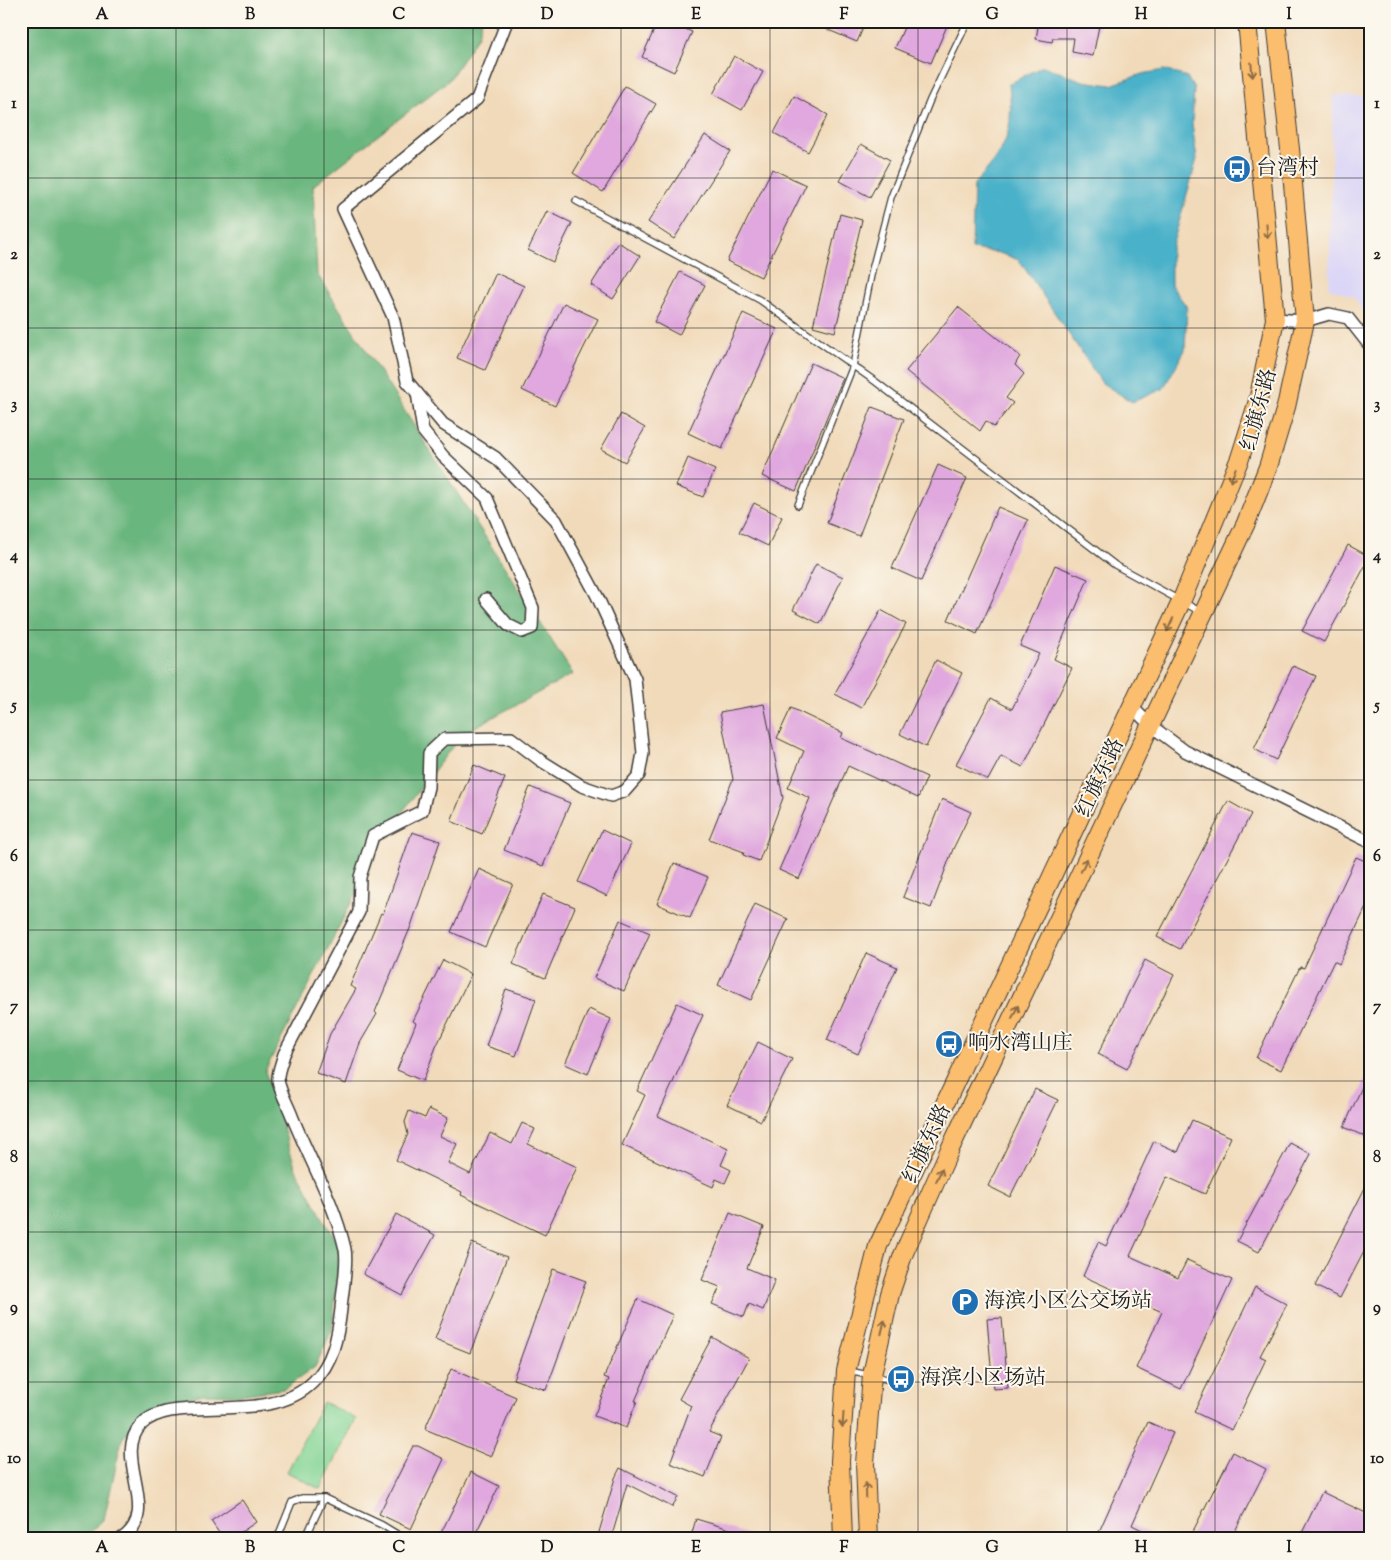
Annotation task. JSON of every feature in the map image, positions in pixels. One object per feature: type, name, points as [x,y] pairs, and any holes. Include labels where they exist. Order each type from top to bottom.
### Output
[{"type":"main road","name":"红旗东路","points":[[843,1539],[840,1461],[846,1371],[878,1246],[889,1219],[1181,602],[1240,458],[1258,401],[1275,319],[1247,21]]},
{"type":"main road","name":"红旗东路","points":[[868,1539],[864,1463],[872,1375],[890,1294],[903,1255],[1246,523],[1268,467],[1286,407],[1304,321],[1290,149],[1276,21]]},
{"type":"street","points":[[121,1539],[130,1533],[140,1506],[130,1443],[141,1424],[159,1414],[182,1410],[255,1408],[290,1398],[313,1383],[330,1361],[339,1327],[346,1252],[331,1199],[305,1150],[278,1079],[284,1054],[360,912],[360,878],[373,836],[422,811],[428,787],[429,753],[444,739],[511,738],[540,760],[582,786],[611,796],[625,791],[639,776],[643,753],[635,679],[597,596],[556,520],[496,458],[443,424],[407,381],[393,317],[343,209],[478,99],[507,21]]},
{"type":"street","points":[[1275,319],[1304,321],[1329,314],[1348,318],[1370,346]]},
{"type":"street","points":[[418,393],[423,431],[443,456],[487,498],[532,608],[532,628],[522,632],[508,625],[486,599]]},
{"type":"street","points":[[1131,706],[1150,725],[1185,751],[1370,842]]},
{"type":"lane","points":[[798,505],[853,366],[872,270],[891,197],[930,100],[968,21]]},
{"type":"lane","points":[[576,200],[760,300],[853,366],[1115,564],[1203,613]]},
{"type":"lane","points":[[846,1371],[891,1380]]},
{"type":"lane","points":[[278,1539],[292,1502],[302,1498],[324,1498],[382,1525],[405,1539]]},
{"type":"lane","points":[[305,1539],[324,1498]]},
{"type":"shaded area","points":[[1333,95],[1370,97],[1370,323],[1354,297],[1329,288]]},
{"type":"green space","points":[[21,21],[482,21],[478,36],[449,80],[313,186],[317,274],[573,674],[462,734],[388,831],[265,1071],[296,1169],[340,1249],[332,1330],[315,1367],[284,1389],[239,1395],[204,1394],[154,1406],[122,1439],[104,1519],[83,1539],[21,1539]]},
{"type":"green space","points":[[323,1402],[356,1419],[320,1489],[287,1472]]},
{"type":"water","points":[[1043,66],[1083,81],[1111,85],[1142,74],[1164,70],[1187,77],[1194,89],[1192,124],[1197,159],[1171,250],[1171,285],[1187,307],[1185,350],[1163,389],[1132,402],[1102,383],[1019,260],[999,253],[972,249],[974,184],[994,160],[1006,139],[1010,115],[1009,84]]},
{"type":"building","points":[[658,21],[668,21],[692,32],[674,72],[642,57]]},
{"type":"building","points":[[807,21],[866,21],[857,42]]},
{"type":"building","points":[[907,21],[949,21],[931,63],[895,48]]},
{"type":"building","points":[[1039,21],[1100,21],[1093,56],[1072,52],[1074,38],[1053,38],[1052,42],[1036,39]]},
{"type":"building","points":[[734,56],[763,72],[742,110],[713,94]]},
{"type":"building","points":[[625,86],[656,104],[603,192],[573,173]]},
{"type":"building","points":[[794,96],[828,115],[808,152],[774,133]]},
{"type":"building","points":[[705,135],[730,151],[674,239],[648,222]]},
{"type":"building","points":[[861,144],[890,160],[870,197],[840,181]]},
{"type":"building","points":[[772,169],[806,185],[761,277],[727,261]]},
{"type":"building","points":[[547,211],[572,223],[553,262],[528,250]]},
{"type":"building","points":[[840,214],[862,220],[835,332],[813,326]]},
{"type":"building","points":[[618,242],[640,256],[613,299],[591,285]]},
{"type":"building","points":[[680,272],[705,285],[679,335],[654,322]]},
{"type":"building","points":[[496,273],[524,286],[485,370],[457,358]]},
{"type":"building","points":[[564,303],[598,319],[555,406],[522,390]]},
{"type":"building","points":[[958,307],[1020,356],[1015,365],[1024,374],[1006,398],[1013,403],[994,427],[986,421],[980,431],[906,371]]},
{"type":"building","points":[[743,313],[777,329],[722,449],[688,433]]},
{"type":"building","points":[[811,363],[843,378],[796,491],[762,476]]},
{"type":"building","points":[[872,407],[904,419],[859,536],[827,523]]},
{"type":"building","points":[[621,414],[645,428],[625,462],[601,449]]},
{"type":"building","points":[[688,458],[715,470],[703,497],[676,486]]},
{"type":"building","points":[[938,465],[967,478],[921,581],[892,568]]},
{"type":"building","points":[[754,503],[782,517],[768,546],[739,532]]},
{"type":"building","points":[[998,507],[1028,520],[977,634],[948,620]]},
{"type":"building","points":[[1348,545],[1370,557],[1324,642],[1302,631]]},
{"type":"building","points":[[816,564],[843,577],[820,624],[793,610]]},
{"type":"building","points":[[1055,565],[1088,579],[1054,659],[1072,668],[1023,767],[1001,756],[988,780],[956,764],[991,698],[1012,709],[1039,654],[1020,646]]},
{"type":"building","points":[[881,610],[906,624],[861,708],[835,694]]},
{"type":"building","points":[[936,660],[962,673],[926,747],[900,734]]},
{"type":"building","points":[[1293,666],[1316,676],[1276,760],[1254,749]]},
{"type":"building","points":[[764,704],[783,798],[759,861],[743,855],[744,852],[709,839],[733,779],[720,712]]},
{"type":"building","points":[[791,708],[843,733],[841,738],[927,777],[918,798],[848,766],[799,879],[779,870],[810,798],[788,788],[804,751],[777,738]]},
{"type":"building","points":[[474,765],[505,778],[482,834],[451,821]]},
{"type":"building","points":[[530,787],[570,803],[543,866],[504,850]]},
{"type":"building","points":[[942,799],[971,812],[953,849],[931,908],[903,897]]},
{"type":"building","points":[[1228,801],[1251,814],[1180,949],[1157,937]]},
{"type":"building","points":[[602,830],[631,844],[607,896],[578,882]]},
{"type":"building","points":[[412,832],[440,841],[411,926],[375,1012],[377,1014],[360,1043],[346,1084],[316,1073],[330,1034],[356,989],[350,986],[381,913],[383,914]]},
{"type":"building","points":[[1356,857],[1370,863],[1370,899],[1339,964],[1334,961],[1281,1070],[1256,1058],[1300,967],[1304,968]]},
{"type":"building","points":[[674,863],[708,877],[690,918],[657,904]]},
{"type":"building","points":[[479,869],[513,884],[485,947],[451,932]]},
{"type":"building","points":[[543,894],[575,907],[545,978],[513,964]]},
{"type":"building","points":[[755,904],[788,919],[751,1000],[718,985]]},
{"type":"building","points":[[620,920],[650,933],[624,991],[594,978]]},
{"type":"building","points":[[866,953],[897,967],[858,1054],[827,1040]]},
{"type":"building","points":[[443,960],[471,974],[436,1047],[423,1081],[397,1070],[416,1023],[413,1021]]},
{"type":"building","points":[[1145,960],[1174,975],[1127,1069],[1098,1054]]},
{"type":"building","points":[[506,989],[536,999],[516,1056],[486,1046]]},
{"type":"building","points":[[677,1003],[703,1015],[658,1116],[728,1149],[721,1165],[731,1170],[725,1183],[716,1179],[713,1187],[622,1145],[645,1095],[637,1091]]},
{"type":"building","points":[[589,1009],[611,1019],[588,1074],[565,1064]]},
{"type":"building","points":[[758,1042],[792,1059],[761,1121],[727,1105]]},
{"type":"building","points":[[1370,1069],[1370,1139],[1344,1127]]},
{"type":"building","points":[[1035,1089],[1058,1100],[1010,1197],[988,1186]]},
{"type":"building","points":[[429,1109],[448,1118],[440,1136],[457,1144],[448,1163],[470,1174],[490,1133],[512,1144],[522,1123],[535,1129],[528,1144],[577,1167],[545,1235],[461,1195],[462,1192],[396,1160],[408,1134],[405,1122],[409,1111],[425,1118]]},
{"type":"building","points":[[1192,1120],[1231,1137],[1205,1194],[1167,1177],[1130,1256],[1178,1278],[1187,1260],[1232,1280],[1181,1389],[1136,1368],[1162,1312],[1083,1276],[1098,1242],[1106,1246],[1154,1141],[1178,1152]]},
{"type":"building","points":[[1290,1143],[1311,1154],[1259,1252],[1237,1241]]},
{"type":"building","points":[[1370,1178],[1370,1240],[1340,1298],[1315,1286]]},
{"type":"building","points":[[730,1213],[764,1227],[747,1268],[775,1280],[763,1310],[749,1304],[744,1317],[712,1304],[720,1287],[702,1280]]},
{"type":"building","points":[[396,1214],[435,1235],[402,1295],[363,1274]]},
{"type":"building","points":[[472,1243],[507,1257],[470,1353],[435,1339]]},
{"type":"building","points":[[553,1269],[586,1281],[546,1390],[513,1379]]},
{"type":"building","points":[[1255,1287],[1287,1304],[1260,1356],[1266,1359],[1232,1430],[1194,1412]]},
{"type":"building","points":[[638,1299],[673,1315],[635,1401],[637,1401],[626,1428],[594,1416],[609,1379],[604,1377]]},
{"type":"building","points":[[1002,1318],[1008,1388],[993,1389],[987,1319]]},
{"type":"building","points":[[712,1337],[749,1358],[709,1432],[721,1437],[705,1477],[670,1463],[691,1406],[679,1399]]},
{"type":"building","points":[[451,1369],[516,1397],[491,1457],[425,1429]]},
{"type":"building","points":[[1148,1422],[1173,1433],[1132,1525],[1160,1539],[1108,1539],[1098,1534]]},
{"type":"building","points":[[413,1446],[418,1446],[444,1459],[411,1529],[379,1514]]},
{"type":"building","points":[[1233,1452],[1266,1469],[1231,1539],[1189,1539]]},
{"type":"building","points":[[620,1468],[678,1497],[672,1507],[627,1484],[611,1539],[597,1539],[615,1478]]},
{"type":"building","points":[[471,1472],[499,1486],[473,1539],[447,1539],[440,1535]]},
{"type":"building","points":[[1322,1492],[1370,1515],[1370,1539],[1299,1539]]},
{"type":"building","points":[[242,1500],[256,1522],[231,1539],[223,1539],[211,1521]]},
{"type":"building","points":[[696,1519],[753,1536],[752,1539],[700,1539],[691,1536]]},
{"type":"place","name":"台湾村","points":[[1237,169]]},
{"type":"place","name":"响水湾山庄","points":[[949,1044]]},
{"type":"place","name":"海滨小区公交场站","points":[[965,1302]]},
{"type":"place","name":"海滨小区场站","points":[[901,1379]]}]
